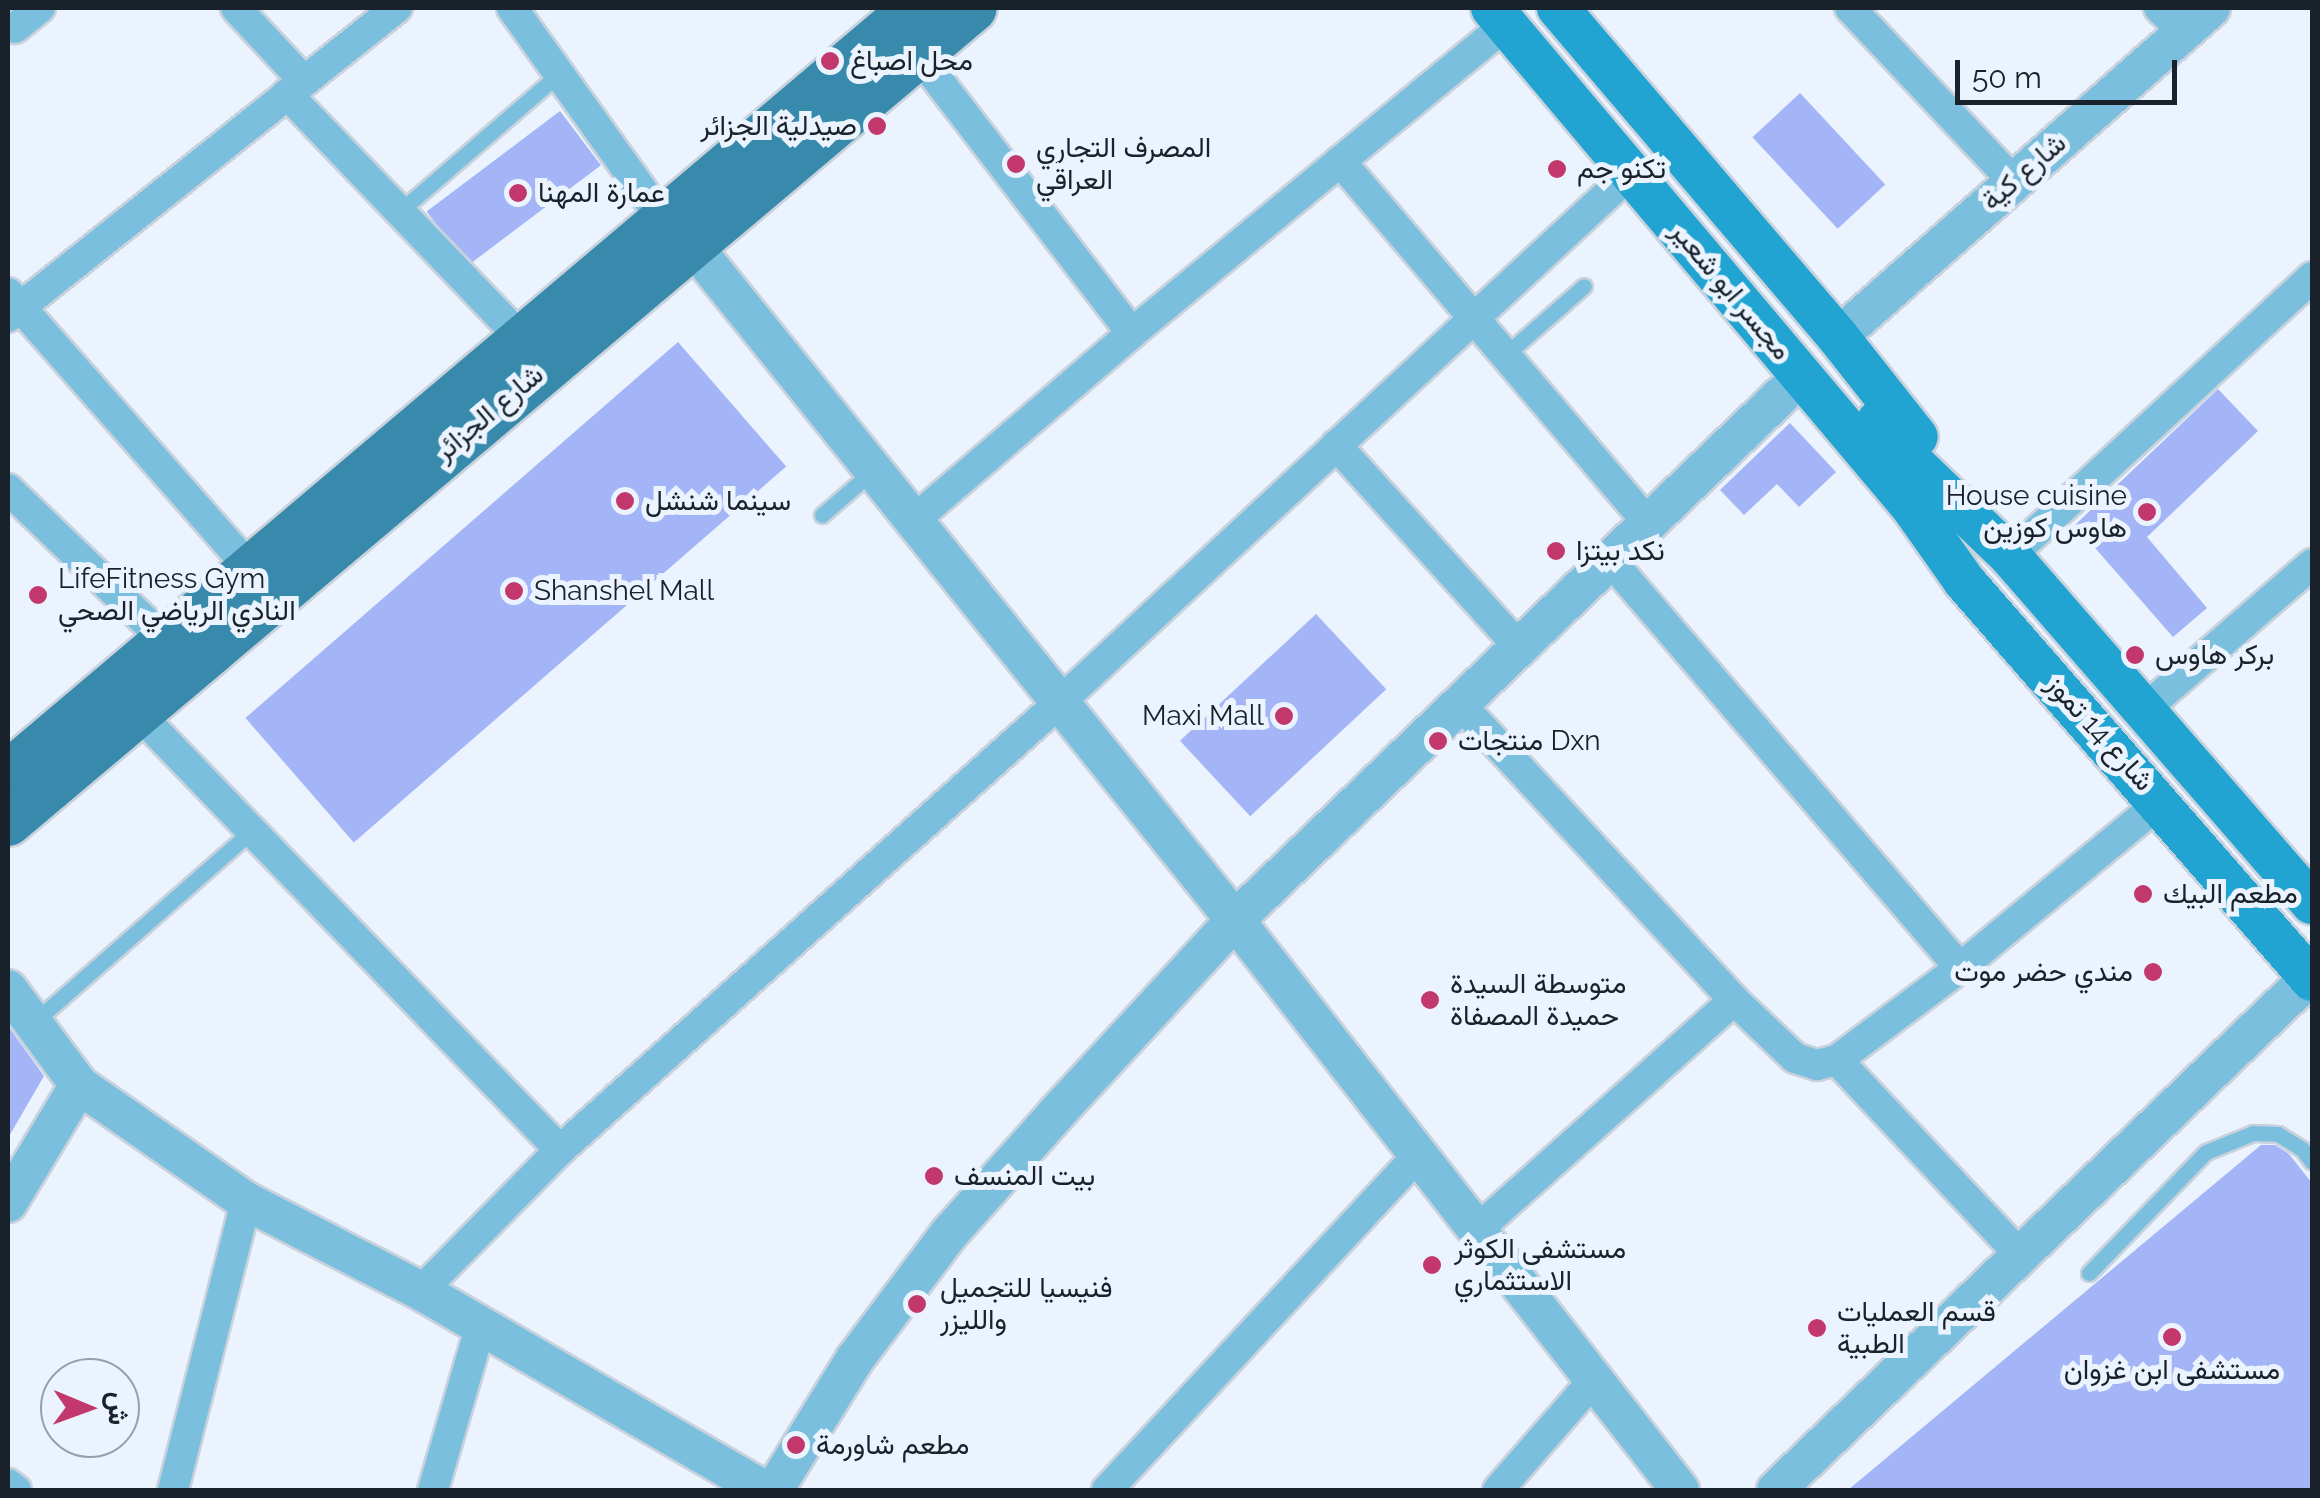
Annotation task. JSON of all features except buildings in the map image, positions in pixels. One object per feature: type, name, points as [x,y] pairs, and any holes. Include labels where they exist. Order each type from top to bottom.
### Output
[{"type":"main road","name":"شارع الجزائر","points":[[8,822],[677,231],[916,30],[973,8]]},
{"type":"main road","name":"مجسر ابو شعير","points":[[1528,8],[1902,473]]},
{"type":"main road","points":[[1558,8],[1838,336],[2010,556]]},
{"type":"main road","name":"مجسر ابو شعير","points":[[1485,16],[1902,473]]},
{"type":"main road","points":[[1485,16],[1783,394],[1894,520],[1965,582]]},
{"type":"main road","name":"شارع الجزائر","points":[[8,776],[522,340],[677,231]]},
{"type":"main road","name":"شارع 14 تموز","points":[[1902,473],[2010,556],[2312,903]]},
{"type":"main road","name":"شارع 14 تموز","points":[[1902,473],[1965,582],[2162,802],[2311,978]]},
{"type":"street","points":[[15,28],[40,8]]},
{"type":"street","points":[[236,8],[399,212],[522,340]]},
{"type":"street","points":[[250,568],[12,305],[397,8]]},
{"type":"street","points":[[1850,8],[2014,182]]},
{"type":"street","points":[[524,12],[559,74],[677,231],[1235,920],[1680,1490]]},
{"type":"street","name":"شارع كية","points":[[1838,336],[2014,182],[2185,15]]},
{"type":"street","points":[[914,520],[1340,161],[1485,16]]},
{"type":"street","points":[[916,30],[1132,333]]},
{"type":"street","points":[[1340,161],[1648,523]]},
{"type":"street","points":[[421,1291],[560,1150],[1060,702],[1619,184]]},
{"type":"street","points":[[2010,556],[2312,277]]},
{"type":"street","points":[[774,1490],[855,1359],[948,1236],[1235,920],[1783,394]]},
{"type":"street","points":[[1336,444],[1519,647]]},
{"type":"street","points":[[8,489],[166,641]]},
{"type":"street","points":[[1610,560],[1960,968]]},
{"type":"street","points":[[2146,708],[2312,564]]},
{"type":"street","points":[[1460,704],[1734,1000],[1795,1058],[1817,1066],[1838,1060],[1960,968],[2162,802]]},
{"type":"street","points":[[136,712],[254,829],[560,1150]]},
{"type":"street","points":[[1776,1490],[2311,978]]},
{"type":"street","points":[[8,989],[78,1086],[246,1201],[421,1291],[764,1490]]},
{"type":"street","points":[[1478,1229],[1734,1000]]},
{"type":"street","points":[[1838,1060],[2020,1256]]},
{"type":"street","points":[[8,1203],[78,1086]]},
{"type":"street","points":[[1107,1490],[1419,1154]]},
{"type":"street","points":[[173,1490],[246,1201]]},
{"type":"street","points":[[433,1490],[481,1325]]},
{"type":"street","points":[[1498,1490],[1595,1380]]},
{"type":"street","points":[[8,1484],[16,1490]]},
{"type":"lane","points":[[399,212],[559,74]]},
{"type":"lane","points":[[1504,356],[1584,286]]},
{"type":"lane","points":[[822,515],[874,470]]},
{"type":"lane","points":[[33,1023],[254,829]]},
{"type":"lane","points":[[2089,1273],[2206,1152],[2253,1133],[2278,1134],[2312,1162]]},
{"type":"place","name":"محل اصباغ","points":[[830,61]]},
{"type":"place","name":"صيدلية الجزائر","points":[[877,126]]},
{"type":"place","name":"المصرف التجاري العراقي","points":[[1016,164]]},
{"type":"place","name":"تكنو جم","points":[[1557,169]]},
{"type":"place","name":"عمارة المهنا","points":[[518,193]]},
{"type":"place","name":"سينما شنشل","points":[[625,501]]},
{"type":"place","name":"House cuisine هاوس كوزين","points":[[2147,512]]},
{"type":"place","name":"نكد بيتزا","points":[[1556,551]]},
{"type":"place","name":"Shanshel Mall","points":[[514,591]]},
{"type":"place","name":"LifeFitness Gym النادي الرياضي الصحي","points":[[38,595]]},
{"type":"place","name":"بركر هاوس","points":[[2135,655]]},
{"type":"place","name":"Maxi Mall","points":[[1284,716]]},
{"type":"place","name":"منتجات Dxn","points":[[1438,741]]},
{"type":"place","name":"مطعم البيك","points":[[2143,894]]},
{"type":"place","name":"مندي حضر موت","points":[[2153,972]]},
{"type":"place","name":"متوسطة السيدة حميدة المصفاة","points":[[1430,1000]]},
{"type":"place","name":"بيت المنسف","points":[[934,1176]]},
{"type":"place","name":"مستشفى الكوثر الاستثماري","points":[[1432,1265]]},
{"type":"place","name":"فنيسيا للتجميل والليزر","points":[[917,1304]]},
{"type":"place","name":"قسم العمليات الطبية","points":[[1817,1328]]},
{"type":"place","name":"مستشفى ابن غزوان","points":[[2172,1337]]},
{"type":"place","name":"مطعم شاورمة","points":[[796,1445]]}]
